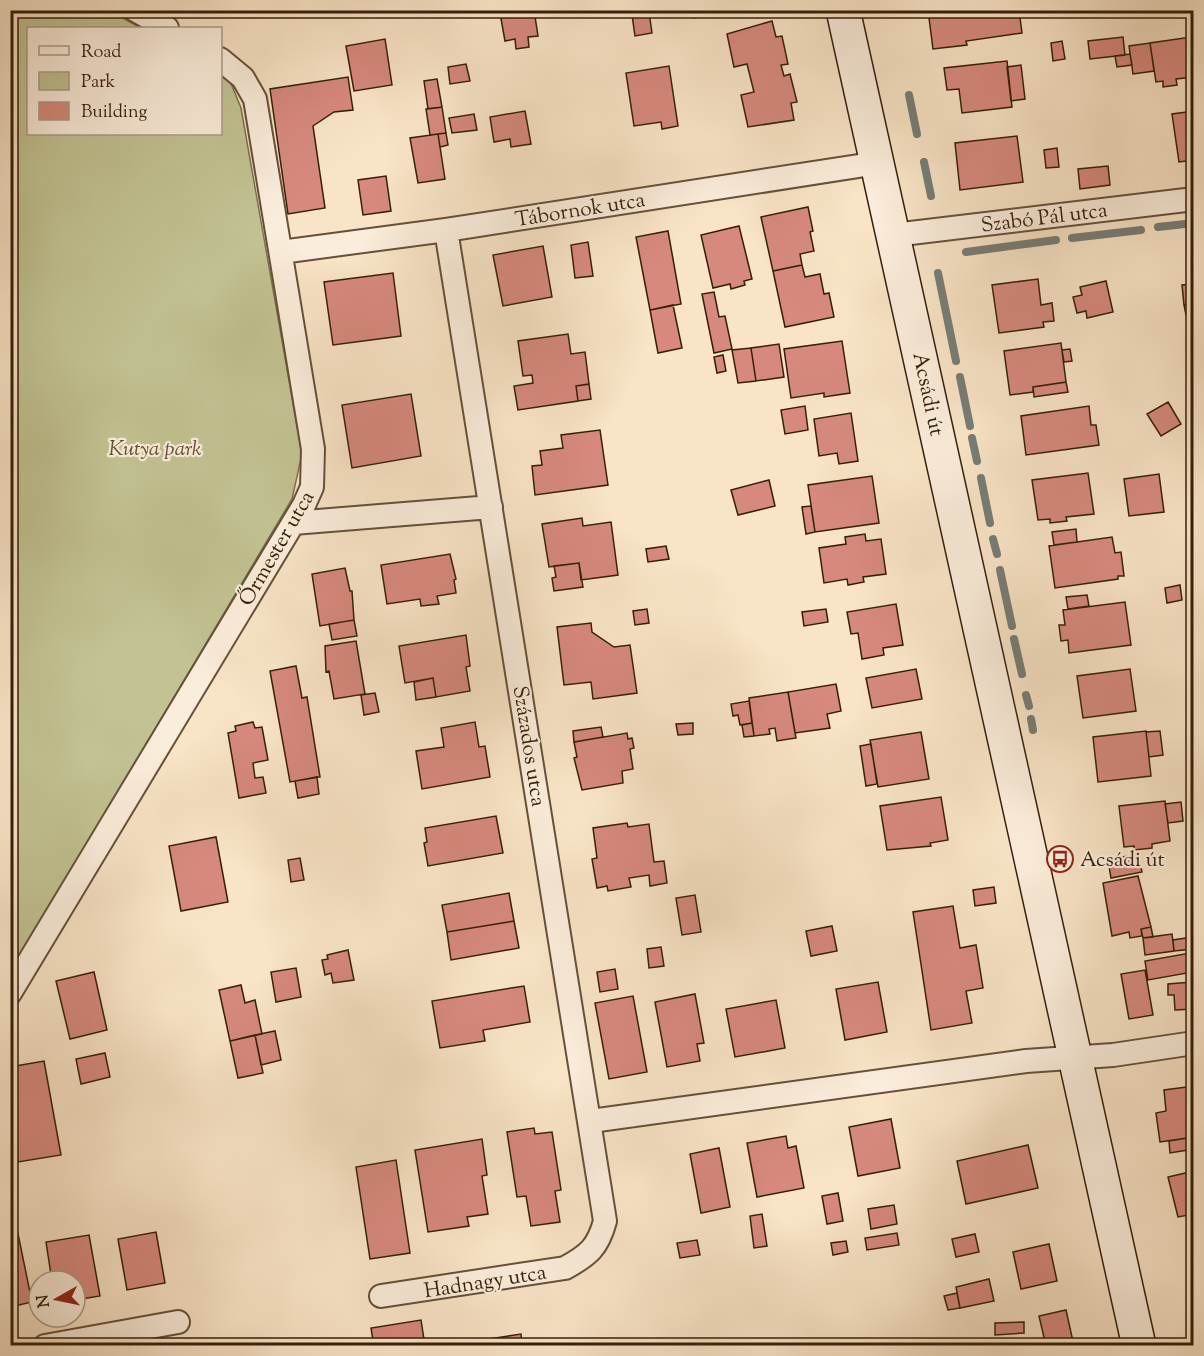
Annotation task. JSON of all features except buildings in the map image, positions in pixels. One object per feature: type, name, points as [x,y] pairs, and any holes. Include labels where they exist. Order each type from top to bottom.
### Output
[{"type":"main road","name":"Acsádi út","points":[[843,10],[1139,1346]]},
{"type":"street","points":[[135,10],[165,27]]},
{"type":"street","name":"Őrmester utca","points":[[10,993],[293,523],[312,487],[314,468],[255,99],[243,78],[222,61]]},
{"type":"street","name":"Tábornok utca","points":[[281,252],[446,230],[878,163]]},
{"type":"street","name":"Szabó Pál utca","points":[[894,235],[1194,199]]},
{"type":"street","name":"Százados utca","points":[[446,230],[591,1121],[605,1221],[600,1240],[586,1257]]},
{"type":"street","points":[[293,523],[491,507]]},
{"type":"street","points":[[591,1121],[1026,1060],[1075,1058],[1194,1043]]},
{"type":"street","name":"Hadnagy utca","points":[[381,1296],[542,1273],[565,1268],[586,1257]]},
{"type":"street","points":[[45,1346],[178,1322]]},
{"type":"green space","name":"Kutya park","points":[[11,11],[110,11],[139,27],[27,27],[27,135],[222,135],[222,77],[230,81],[241,108],[302,454],[292,499],[11,971]]},
{"type":"waterway","points":[[909,95],[917,134]]},
{"type":"waterway","points":[[924,162],[931,196]]},
{"type":"waterway","points":[[1158,227],[1194,223]]},
{"type":"waterway","points":[[1072,238],[1141,230]]},
{"type":"waterway","points":[[966,252],[1056,240]]},
{"type":"waterway","points":[[938,273],[956,361]]},
{"type":"waterway","points":[[960,377],[970,426]]},
{"type":"waterway","points":[[972,438],[977,461]]},
{"type":"waterway","points":[[981,478],[990,523]]},
{"type":"waterway","points":[[993,539],[997,554]]},
{"type":"waterway","points":[[1000,570],[1012,626]]},
{"type":"waterway","points":[[1014,639],[1022,674]]},
{"type":"waterway","points":[[1026,695],[1029,706]]},
{"type":"waterway","points":[[1031,719],[1033,730]]},
{"type":"place","name":"Acsádi út","points":[[1060,859]]}]
